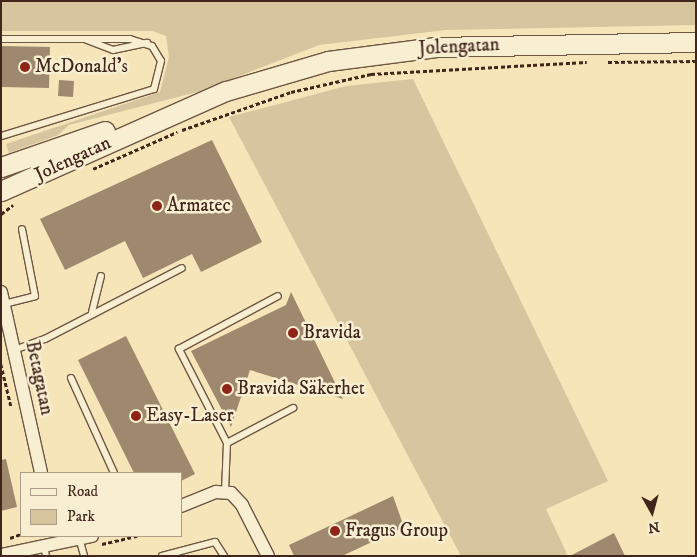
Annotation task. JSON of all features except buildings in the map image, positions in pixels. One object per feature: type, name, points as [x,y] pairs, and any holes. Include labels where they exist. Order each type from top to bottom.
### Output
[{"type":"street","name":"Jolengatan","points":[[1,191],[226,91],[311,65],[381,52],[481,45],[696,42]]},
{"type":"street","name":"Jolengatan","points":[[1,167],[208,91],[226,91]]},
{"type":"street","name":"Betagatan","points":[[3,298],[9,346],[41,472]]},
{"type":"street","points":[[182,506],[225,492],[242,505],[268,556]]},
{"type":"street","points":[[1,555],[86,537]]},
{"type":"lane","points":[[1,38],[146,43],[157,50],[161,61],[154,90],[1,136]]},
{"type":"lane","points":[[87,40],[113,50],[146,43]]},
{"type":"lane","points":[[3,298],[35,296],[22,229]]},
{"type":"lane","points":[[9,346],[45,340],[92,312],[182,268]]},
{"type":"lane","points":[[92,312],[101,276]]},
{"type":"lane","points":[[225,492],[227,443],[179,348],[278,296]]},
{"type":"lane","points":[[71,378],[114,472]]},
{"type":"lane","points":[[227,443],[293,408]]},
{"type":"lane","points":[[79,538],[84,556]]},
{"type":"lane","points":[[162,556],[215,542],[224,556]]},
{"type":"path","points":[[91,170],[233,110],[371,74],[696,60]]},
{"type":"path","points":[[1,214],[20,199]]},
{"type":"path","points":[[1,540],[20,534]]},
{"type":"green space","points":[[1,1],[696,1],[696,25],[446,30],[319,45],[201,91],[69,125],[58,135],[9,153],[6,144],[160,92],[169,57],[166,36],[152,31],[1,31]]},
{"type":"green space","points":[[413,79],[608,481],[546,509],[567,554],[564,556],[461,556],[229,117],[346,86]]},
{"type":"place","name":"McDonald's","points":[[25,67]]},
{"type":"place","name":"Armatec","points":[[157,206]]},
{"type":"place","name":"Bravida","points":[[293,333]]},
{"type":"place","name":"Bravida Säkerhet","points":[[227,389]]},
{"type":"place","name":"Easy-Laser","points":[[136,416]]},
{"type":"place","name":"Fragus Group","points":[[335,531]]}]
